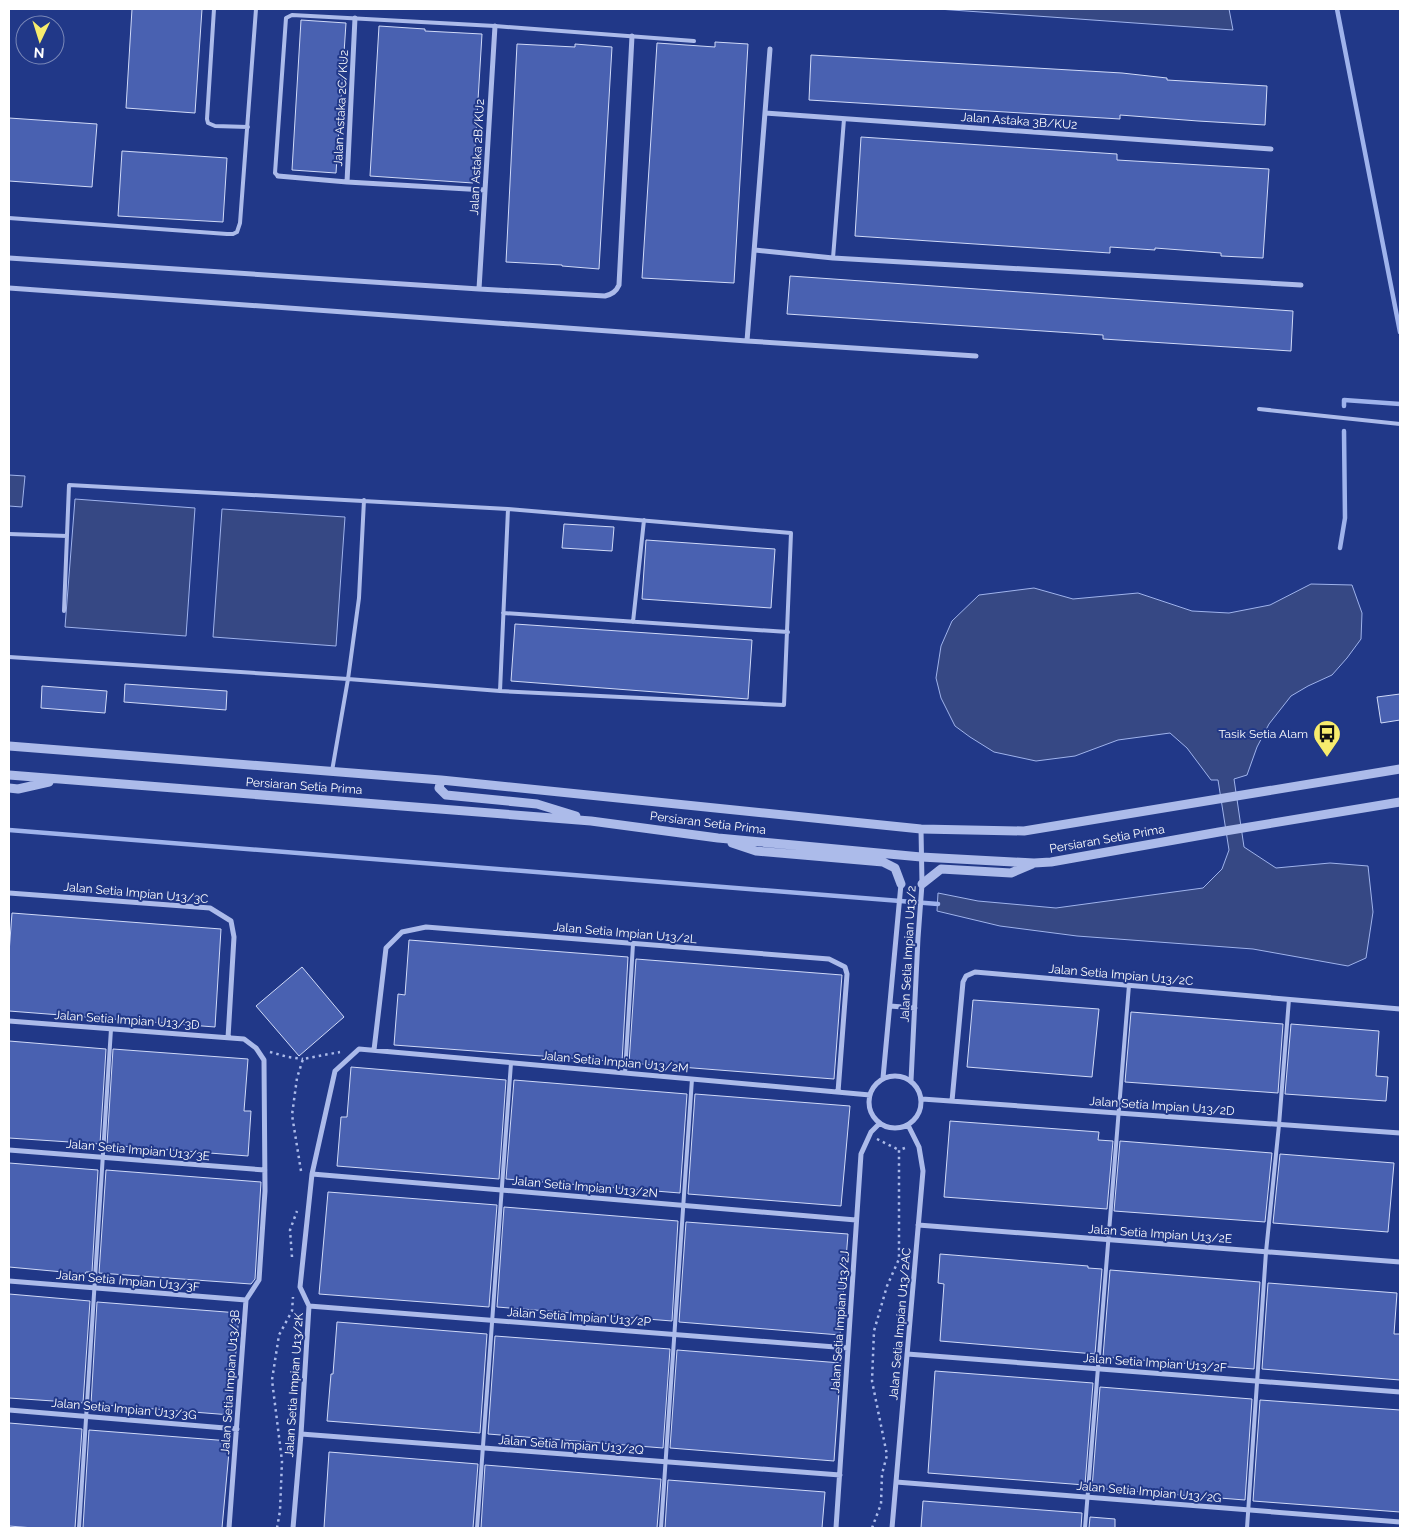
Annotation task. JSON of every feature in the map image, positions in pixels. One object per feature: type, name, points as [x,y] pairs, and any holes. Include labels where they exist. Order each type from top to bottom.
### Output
[{"type":"street","name":"Jalan Astaka 2C/KU2","points":[[355,18],[347,182],[485,190]]},
{"type":"street","name":"Jalan Astaka 2B/KU2","points":[[479,289],[495,26]]},
{"type":"street","points":[[9,258],[479,289],[605,296],[611,294],[617,289],[619,275],[632,36]]},
{"type":"street","points":[[747,341],[770,49]]},
{"type":"street","name":"Jalan Astaka 3B/KU2","points":[[764,113],[1271,149]]},
{"type":"street","points":[[278,176],[347,182]]},
{"type":"street","points":[[755,250],[833,258],[1301,285]]},
{"type":"street","points":[[9,288],[976,356]]},
{"type":"street","name":"Persiaran Setia Prima","points":[[9,746],[441,780],[921,829],[1024,831],[1249,795],[1400,768]]},
{"type":"street","name":"Persiaran Setia Prima","points":[[9,775],[591,821],[718,838],[921,857],[1034,863],[1051,862],[1400,802]]},
{"type":"street","points":[[9,788],[18,789],[58,779]]},
{"type":"street","points":[[441,780],[439,788],[446,795],[537,804],[591,821]]},
{"type":"street","name":"Jalan Setia Impian U13/2","points":[[912,1081],[922,885],[921,829]]},
{"type":"street","points":[[718,838],[756,851],[883,862],[895,868],[901,884]]},
{"type":"street","points":[[922,885],[941,868],[1011,873],[1034,863]]},
{"type":"street","name":"Jalan Setia Impian U13/2","points":[[883,1078],[901,884]]},
{"type":"street","name":"Jalan Setia Impian U13/3C","points":[[9,893],[210,908],[217,912],[230,921],[234,937],[228,1038]]},
{"type":"street","name":"Jalan Setia Impian U13/2L","points":[[374,1050],[386,948],[402,932],[426,927],[828,959],[844,967],[847,974],[838,1092]]},
{"type":"street","name":"Jalan Setia Impian U13/2C","points":[[952,1101],[963,982],[966,976],[975,972],[1400,1008]]},
{"type":"street","points":[[890,1006],[915,1008]]},
{"type":"street","name":"Jalan Setia Impian U13/3D","points":[[9,1021],[244,1039],[256,1048]]},
{"type":"street","name":"Jalan Setia Impian U13/3B","points":[[228,1528],[246,1300],[259,1280],[265,1192],[264,1060],[256,1048]]},
{"type":"street","name":"Jalan Setia Impian U13/2M","points":[[359,1049],[870,1095]]},
{"type":"street","name":"Jalan Setia Impian U13/2K","points":[[293,1528],[309,1306],[300,1287],[312,1174],[334,1071],[359,1049]]},
{"type":"street","points":[[898,1075],[912,1081],[920,1092],[922,1099],[919,1114],[908,1124],[894,1128],[880,1123],[874,1118],[870,1110],[870,1095],[872,1088],[883,1078],[898,1075]]},
{"type":"street","name":"Jalan Setia Impian U13/2D","points":[[922,1099],[1400,1134]]},
{"type":"street","name":"Jalan Setia Impian U13/2J","points":[[836,1528],[861,1154],[872,1132],[880,1123]]},
{"type":"street","name":"Jalan Setia Impian U13/2AC","points":[[892,1528],[923,1171],[919,1147],[908,1124]]},
{"type":"street","name":"Jalan Setia Impian U13/3E","points":[[9,1150],[265,1170]]},
{"type":"street","name":"Jalan Setia Impian U13/2N","points":[[312,1174],[856,1220]]},
{"type":"street","name":"Jalan Setia Impian U13/2E","points":[[918,1225],[1400,1262]]},
{"type":"street","name":"Jalan Setia Impian U13/3F","points":[[9,1281],[246,1300]]},
{"type":"street","name":"Jalan Setia Impian U13/2P","points":[[309,1306],[848,1348]]},
{"type":"street","name":"Jalan Setia Impian U13/2F","points":[[907,1354],[1400,1392]]},
{"type":"street","name":"Jalan Setia Impian U13/3G","points":[[9,1410],[237,1429]]},
{"type":"street","name":"Jalan Setia Impian U13/2Q","points":[[301,1434],[840,1476]]},
{"type":"street","name":"Jalan Setia Impian U13/2G","points":[[896,1482],[1400,1522]]},
{"type":"lane","points":[[214,9],[207,119],[211,125],[248,127]]},
{"type":"lane","points":[[9,218],[233,234],[237,232],[240,223],[256,9]]},
{"type":"lane","points":[[278,176],[275,173],[286,18],[292,15],[495,26],[694,41]]},
{"type":"lane","points":[[833,258],[844,119]]},
{"type":"lane","points":[[1259,409],[1400,424]]},
{"type":"lane","points":[[9,657],[500,691],[784,705],[791,533],[508,509],[70,485],[64,611]]},
{"type":"lane","points":[[332,771],[348,679],[359,598],[364,500]]},
{"type":"lane","points":[[500,691],[508,509]]},
{"type":"lane","points":[[633,622],[644,520]]},
{"type":"lane","points":[[9,534],[67,536]]},
{"type":"lane","points":[[503,613],[788,632]]},
{"type":"lane","points":[[625,1073],[633,944]]},
{"type":"lane","points":[[1086,1528],[1129,985]]},
{"type":"lane","points":[[1247,1528],[1266,1252],[1289,999]]},
{"type":"lane","points":[[79,1528],[111,1029]]},
{"type":"lane","points":[[477,1528],[511,1062]]},
{"type":"lane","points":[[661,1528],[692,1079]]},
{"type":"path","points":[[256,1048],[303,1059]]},
{"type":"path","points":[[872,1132],[878,1141],[899,1150],[906,1149],[916,1141]]},
{"type":"path","points":[[872,1528],[881,1504],[882,1474],[887,1455],[872,1381],[874,1331],[887,1286],[899,1259],[899,1150]]},
{"type":"water","points":[[938,9],[1229,9],[1233,30]]},
{"type":"water","points":[[9,475],[25,476],[22,507],[9,506]]},
{"type":"water","points":[[75,499],[195,508],[186,636],[65,627]]},
{"type":"water","points":[[222,509],[345,517],[336,646],[213,637]]},
{"type":"water","points":[[1311,584],[1352,585],[1362,613],[1361,639],[1332,675],[1291,696],[1269,724],[1257,747],[1247,775],[1234,779],[1244,847],[1276,868],[1330,863],[1368,866],[1373,912],[1366,958],[1348,966],[1253,949],[1077,936],[1000,926],[937,911],[938,893],[978,901],[1056,908],[1203,888],[1222,869],[1229,850],[1218,780],[1211,780],[1187,748],[1170,733],[1118,740],[1075,756],[1036,761],[994,752],[955,726],[941,698],[936,678],[941,646],[952,621],[979,595],[1034,588],[1073,599],[1138,593],[1192,611],[1229,613],[1270,605]]},
{"type":"building","points":[[132,9],[202,9],[195,113],[126,108]]},
{"type":"building","points":[[301,20],[346,23],[336,173],[292,170]]},
{"type":"building","points":[[379,26],[482,34],[473,183],[370,176]]},
{"type":"building","points":[[715,42],[748,44],[734,283],[642,278],[657,43],[715,47]]},
{"type":"building","points":[[517,44],[575,47],[575,44],[612,47],[599,269],[506,262]]},
{"type":"building","points":[[811,55],[1122,73],[1167,78],[1167,80],[1267,86],[1265,125],[1120,115],[1120,119],[809,100]]},
{"type":"building","points":[[9,118],[97,124],[92,187],[9,181]]},
{"type":"building","points":[[861,137],[1117,154],[1117,160],[1269,169],[1263,258],[1221,256],[1221,253],[1155,248],[1155,250],[1110,247],[1110,253],[855,236]]},
{"type":"building","points":[[122,151],[227,158],[223,222],[118,216]]},
{"type":"building","points":[[790,276],[1293,311],[1291,351],[1103,339],[1103,335],[787,314]]},
{"type":"building","points":[[564,524],[614,527],[612,551],[562,548]]},
{"type":"building","points":[[646,540],[775,549],[771,608],[642,599]]},
{"type":"building","points":[[515,624],[752,640],[748,699],[511,681]]},
{"type":"building","points":[[125,684],[227,691],[226,710],[124,702]]},
{"type":"building","points":[[42,686],[107,691],[105,713],[41,708]]},
{"type":"building","points":[[1400,694],[1400,720],[1381,723],[1377,697]]},
{"type":"building","points":[[12,913],[221,929],[215,1027],[9,1011],[9,953]]},
{"type":"building","points":[[409,940],[628,957],[622,1062],[394,1045],[398,994],[405,995]]},
{"type":"building","points":[[636,959],[842,975],[834,1079],[629,1063]]},
{"type":"building","points":[[302,967],[344,1017],[299,1056],[256,1006]]},
{"type":"building","points":[[973,1000],[1099,1009],[1092,1077],[967,1067]]},
{"type":"building","points":[[1131,1012],[1283,1024],[1278,1093],[1125,1082]]},
{"type":"building","points":[[1291,1024],[1379,1031],[1376,1076],[1388,1077],[1386,1101],[1285,1094]]},
{"type":"building","points":[[9,1041],[106,1049],[100,1144],[9,1138]]},
{"type":"building","points":[[113,1049],[248,1059],[244,1111],[251,1111],[248,1156],[107,1145]]},
{"type":"building","points":[[351,1067],[506,1080],[499,1179],[337,1166],[341,1117],[347,1117]]},
{"type":"building","points":[[514,1080],[687,1094],[680,1193],[506,1179]]},
{"type":"building","points":[[695,1094],[850,1106],[841,1206],[688,1194]]},
{"type":"building","points":[[950,1121],[1099,1132],[1098,1140],[1113,1141],[1107,1209],[944,1197]]},
{"type":"building","points":[[1120,1141],[1272,1153],[1265,1222],[1114,1211]]},
{"type":"building","points":[[1280,1154],[1394,1163],[1388,1232],[1273,1223]]},
{"type":"building","points":[[9,1163],[98,1170],[92,1272],[86,1272],[85,1274],[9,1267]]},
{"type":"building","points":[[106,1170],[261,1182],[255,1279],[251,1284],[99,1273]]},
{"type":"building","points":[[328,1192],[497,1205],[489,1307],[319,1294]]},
{"type":"building","points":[[504,1207],[678,1221],[672,1321],[497,1307]]},
{"type":"building","points":[[686,1222],[848,1234],[840,1335],[679,1322]]},
{"type":"building","points":[[940,1254],[1088,1266],[1088,1268],[1102,1269],[1095,1354],[940,1341],[944,1284],[938,1283]]},
{"type":"building","points":[[1110,1270],[1260,1282],[1254,1369],[1103,1357]]},
{"type":"building","points":[[1268,1283],[1397,1293],[1394,1334],[1400,1334],[1400,1380],[1262,1369]]},
{"type":"building","points":[[9,1294],[90,1301],[83,1403],[9,1398]]},
{"type":"building","points":[[97,1302],[239,1313],[231,1415],[91,1404]]},
{"type":"building","points":[[337,1322],[487,1334],[480,1433],[327,1421]]},
{"type":"building","points":[[495,1336],[670,1349],[663,1448],[488,1434]]},
{"type":"building","points":[[677,1350],[841,1363],[834,1461],[670,1448]]},
{"type":"building","points":[[935,1371],[1093,1383],[1085,1485],[928,1473]]},
{"type":"building","points":[[1100,1387],[1252,1399],[1245,1500],[1092,1488]]},
{"type":"building","points":[[1260,1400],[1400,1410],[1400,1512],[1253,1501]]},
{"type":"building","points":[[9,1423],[82,1429],[75,1528],[9,1526]]},
{"type":"building","points":[[89,1430],[230,1441],[222,1528],[83,1528]]},
{"type":"building","points":[[329,1452],[478,1464],[473,1528],[324,1528]]},
{"type":"building","points":[[485,1465],[661,1479],[657,1528],[481,1528]]},
{"type":"building","points":[[668,1480],[825,1492],[822,1528],[665,1528]]},
{"type":"building","points":[[923,1501],[1082,1513],[1081,1528],[921,1528]]},
{"type":"building","points":[[1090,1517],[1115,1519],[1115,1528],[1089,1528]]},
{"type":"waterway","points":[[1337,9],[1400,332]]},
{"type":"waterway","points":[[1344,406],[1344,400],[1400,404]]},
{"type":"waterway","points":[[1340,548],[1345,518],[1344,431]]},
{"type":"waterway","points":[[9,830],[938,904]]},
{"type":"place","name":"Tasik Setia Alam","points":[[1327,758]]}]
